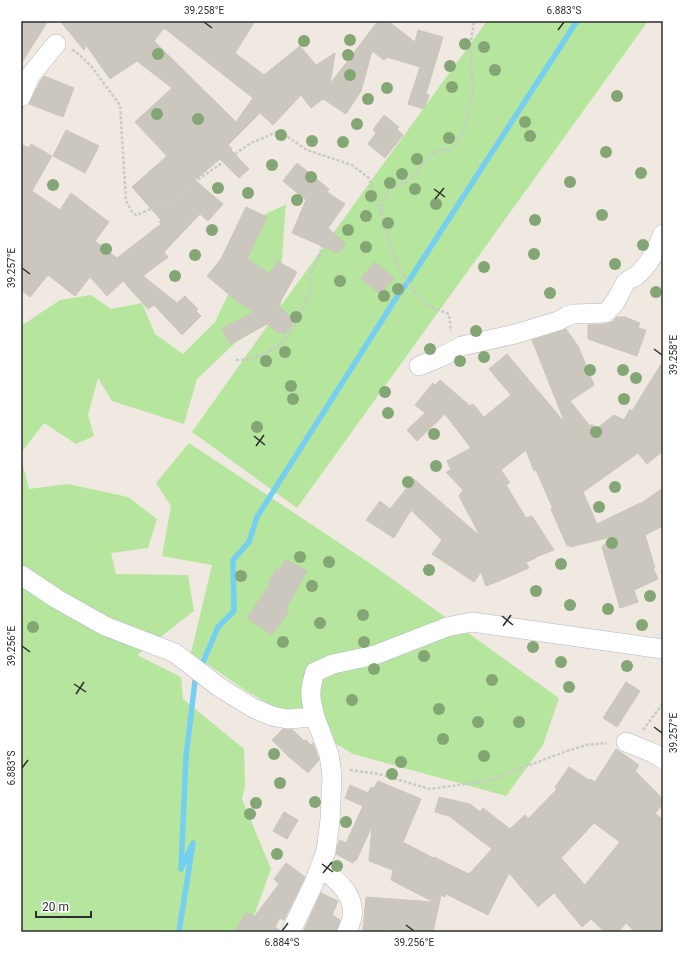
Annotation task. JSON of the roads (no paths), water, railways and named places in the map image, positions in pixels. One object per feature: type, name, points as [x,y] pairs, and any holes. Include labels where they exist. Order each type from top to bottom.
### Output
[{"type":"street","points":[[21,98],[30,76],[56,44]]},
{"type":"street","points":[[419,366],[462,346],[515,334],[558,321],[574,314],[605,313],[617,300],[627,281],[636,276],[647,264],[658,260],[660,243],[663,234]]},
{"type":"street","points":[[21,575],[57,599],[105,626],[175,653],[219,687],[253,708],[272,716],[288,719],[315,717]]},
{"type":"street","points":[[293,932],[292,930],[326,851],[330,820],[332,776],[329,754],[310,699],[311,685],[315,672],[333,664],[375,655],[447,627],[472,622],[663,649]]},
{"type":"street","points":[[626,742],[653,752],[663,759]]},
{"type":"street","points":[[320,866],[347,892],[352,905],[352,917],[347,932]]},
{"type":"waterway","points":[[179,932],[193,843],[181,869],[186,757],[195,681],[218,627],[234,611],[233,560],[249,542],[257,517],[398,295],[408,282],[577,21]]}]
